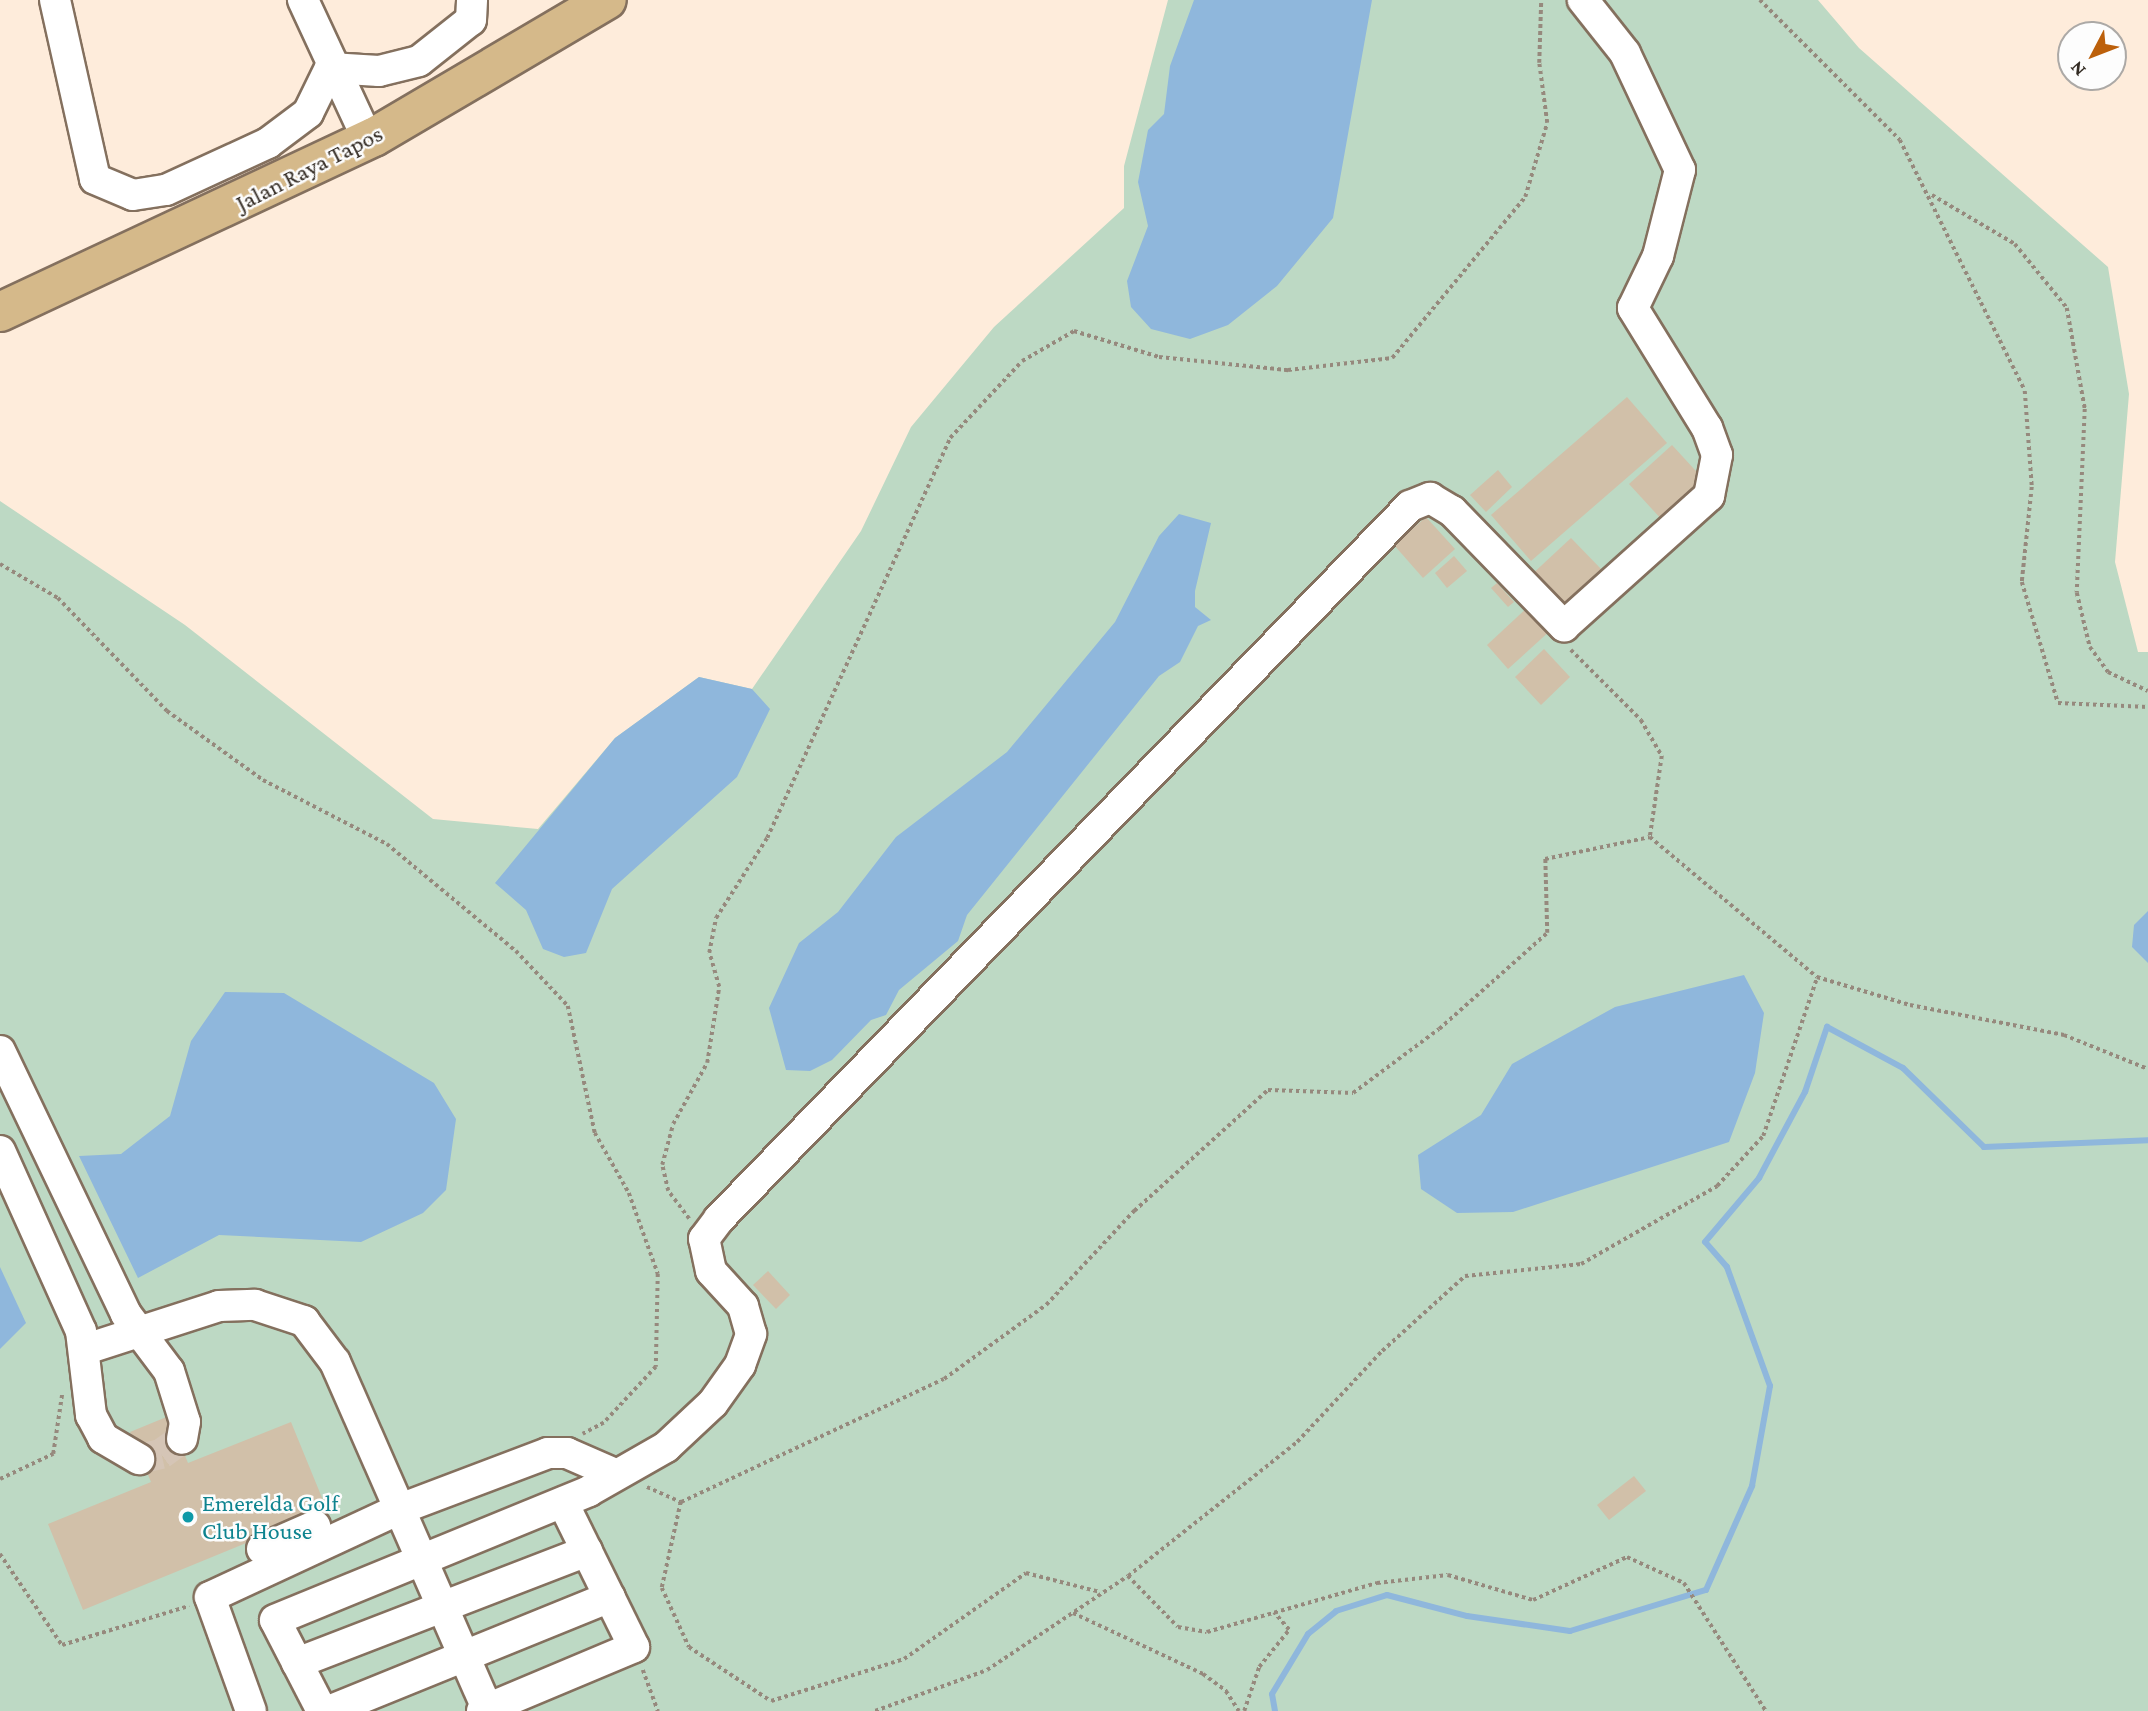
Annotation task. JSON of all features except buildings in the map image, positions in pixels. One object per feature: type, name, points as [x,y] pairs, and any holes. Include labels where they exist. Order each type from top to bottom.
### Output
[{"type":"main road","name":"Jalan Raya Tapos","points":[[0,312],[368,140],[607,0]]},
{"type":"street","points":[[55,0],[95,179],[134,195],[166,190],[268,143],[308,113],[330,68]]},
{"type":"street","points":[[303,0],[330,68],[368,140]]},
{"type":"street","points":[[330,68],[379,71],[419,61],[471,20],[472,0]]},
{"type":"street","points":[[322,1711],[275,1620],[563,1503],[613,1473],[666,1447],[713,1403],[740,1365],[751,1334],[743,1306],[710,1270],[704,1239],[897,1030],[1410,506],[1430,498],[1452,511],[1564,626],[1691,515],[1716,481],[1717,454],[1694,399],[1633,308],[1658,256],[1680,170],[1625,53],[1583,0]]},
{"type":"street","points":[[0,1051],[133,1325],[169,1371],[185,1422],[182,1439]]},
{"type":"street","points":[[4,1158],[84,1340],[91,1415],[103,1438],[139,1459]]},
{"type":"street","points":[[84,1340],[133,1325],[219,1306],[256,1305],[304,1321],[335,1362],[442,1611],[465,1657],[485,1710],[634,1647],[563,1503]]},
{"type":"street","points":[[262,1549],[397,1501],[548,1453],[567,1453],[613,1473]]},
{"type":"street","points":[[251,1711],[210,1597],[397,1501]]},
{"type":"street","points":[[297,1663],[442,1611],[587,1551]]},
{"type":"street","points":[[329,1711],[610,1597]]},
{"type":"path","points":[[704,1239],[668,1191],[662,1165],[673,1124],[707,1063],[719,987],[709,953],[716,918],[767,838],[950,438],[1022,361],[1074,331],[1158,357],[1288,370],[1392,358],[1525,197],[1547,123],[1539,63],[1541,0]]},
{"type":"path","points":[[1760,0],[1900,140],[1930,194],[2025,391],[2032,487],[2022,582],[2045,676],[2059,703],[2148,708]]},
{"type":"path","points":[[1930,194],[2015,244],[2067,308],[2085,409],[2077,593],[2090,647],[2108,672],[2148,691]]},
{"type":"path","points":[[0,564],[58,598],[167,711],[263,780],[387,844],[516,951],[568,1006],[595,1133],[629,1193],[658,1274],[656,1367],[604,1423],[548,1453]]},
{"type":"path","points":[[1564,626],[1569,648],[1641,720],[1662,756],[1650,837]]},
{"type":"path","points":[[1650,837],[1818,977],[1910,1005],[2064,1035],[2148,1069]]},
{"type":"path","points":[[1101,1592],[1026,1573],[904,1659],[771,1701],[689,1647],[662,1588],[681,1502],[944,1379],[1046,1305],[1134,1211],[1268,1090],[1353,1093],[1439,1029],[1547,933],[1545,859],[1650,837]]},
{"type":"path","points":[[875,1711],[987,1670],[1101,1592],[1128,1577],[1297,1442],[1382,1351],[1465,1276],[1581,1264],[1717,1186],[1763,1136],[1818,977]]},
{"type":"path","points":[[0,1479],[53,1454],[63,1385]]},
{"type":"path","points":[[0,1555],[62,1646],[179,1610]]},
{"type":"path","points":[[1128,1577],[1178,1626],[1207,1632],[1377,1583],[1448,1575],[1533,1600],[1627,1557],[1684,1583],[1766,1711]]},
{"type":"path","points":[[1241,1711],[1259,1667],[1289,1630],[1272,1612]]},
{"type":"path","points":[[1073,1613],[1203,1674],[1226,1691],[1241,1711]]},
{"type":"path","points":[[634,1647],[658,1711]]},
{"type":"green space","points":[[1168,0],[1818,0],[1859,48],[2108,267],[2129,394],[2115,562],[2138,652],[2148,652],[2148,1711],[0,1711],[0,501],[185,625],[433,819],[538,829],[615,738],[699,677],[752,689],[861,531],[911,427],[994,327],[1124,208],[1124,166]]},
{"type":"water","points":[[1194,0],[1372,0],[1333,218],[1277,286],[1228,325],[1190,339],[1151,329],[1131,307],[1127,281],[1148,226],[1138,182],[1148,130],[1164,114],[1170,66]]},
{"type":"water","points":[[1179,514],[1211,523],[1195,591],[1195,607],[1211,620],[1198,626],[1180,662],[1159,676],[967,915],[958,941],[899,990],[886,1015],[871,1020],[832,1060],[810,1071],[786,1070],[769,1008],[799,943],[838,912],[896,837],[1007,752],[1115,622],[1159,536]]},
{"type":"water","points":[[699,677],[752,689],[770,709],[737,777],[612,889],[586,953],[564,957],[543,949],[526,910],[495,883],[615,738]]},
{"type":"water","points":[[2148,911],[2148,963],[2132,947],[2134,925]]},
{"type":"water","points":[[1744,975],[1764,1013],[1755,1073],[1729,1142],[1513,1212],[1457,1213],[1421,1189],[1418,1155],[1481,1115],[1512,1064],[1615,1007]]},
{"type":"water","points":[[225,992],[284,993],[434,1083],[456,1119],[446,1190],[423,1213],[361,1242],[219,1235],[138,1278],[79,1156],[121,1154],[170,1116],[191,1041]]},
{"type":"water","points":[[0,1267],[26,1323],[0,1349]]},
{"type":"waterway","points":[[1275,1711],[1272,1694],[1308,1634],[1336,1611],[1387,1595],[1467,1616],[1570,1631],[1706,1590],[1752,1486],[1770,1386],[1727,1267],[1705,1242],[1759,1178],[1805,1092],[1827,1027],[1903,1068],[1984,1147],[2148,1140]]},
{"type":"tunnel","points":[[139,1459],[161,1454],[182,1439]]},
{"type":"place","name":"Emerelda Golf Club House","points":[[188,1517]]}]
